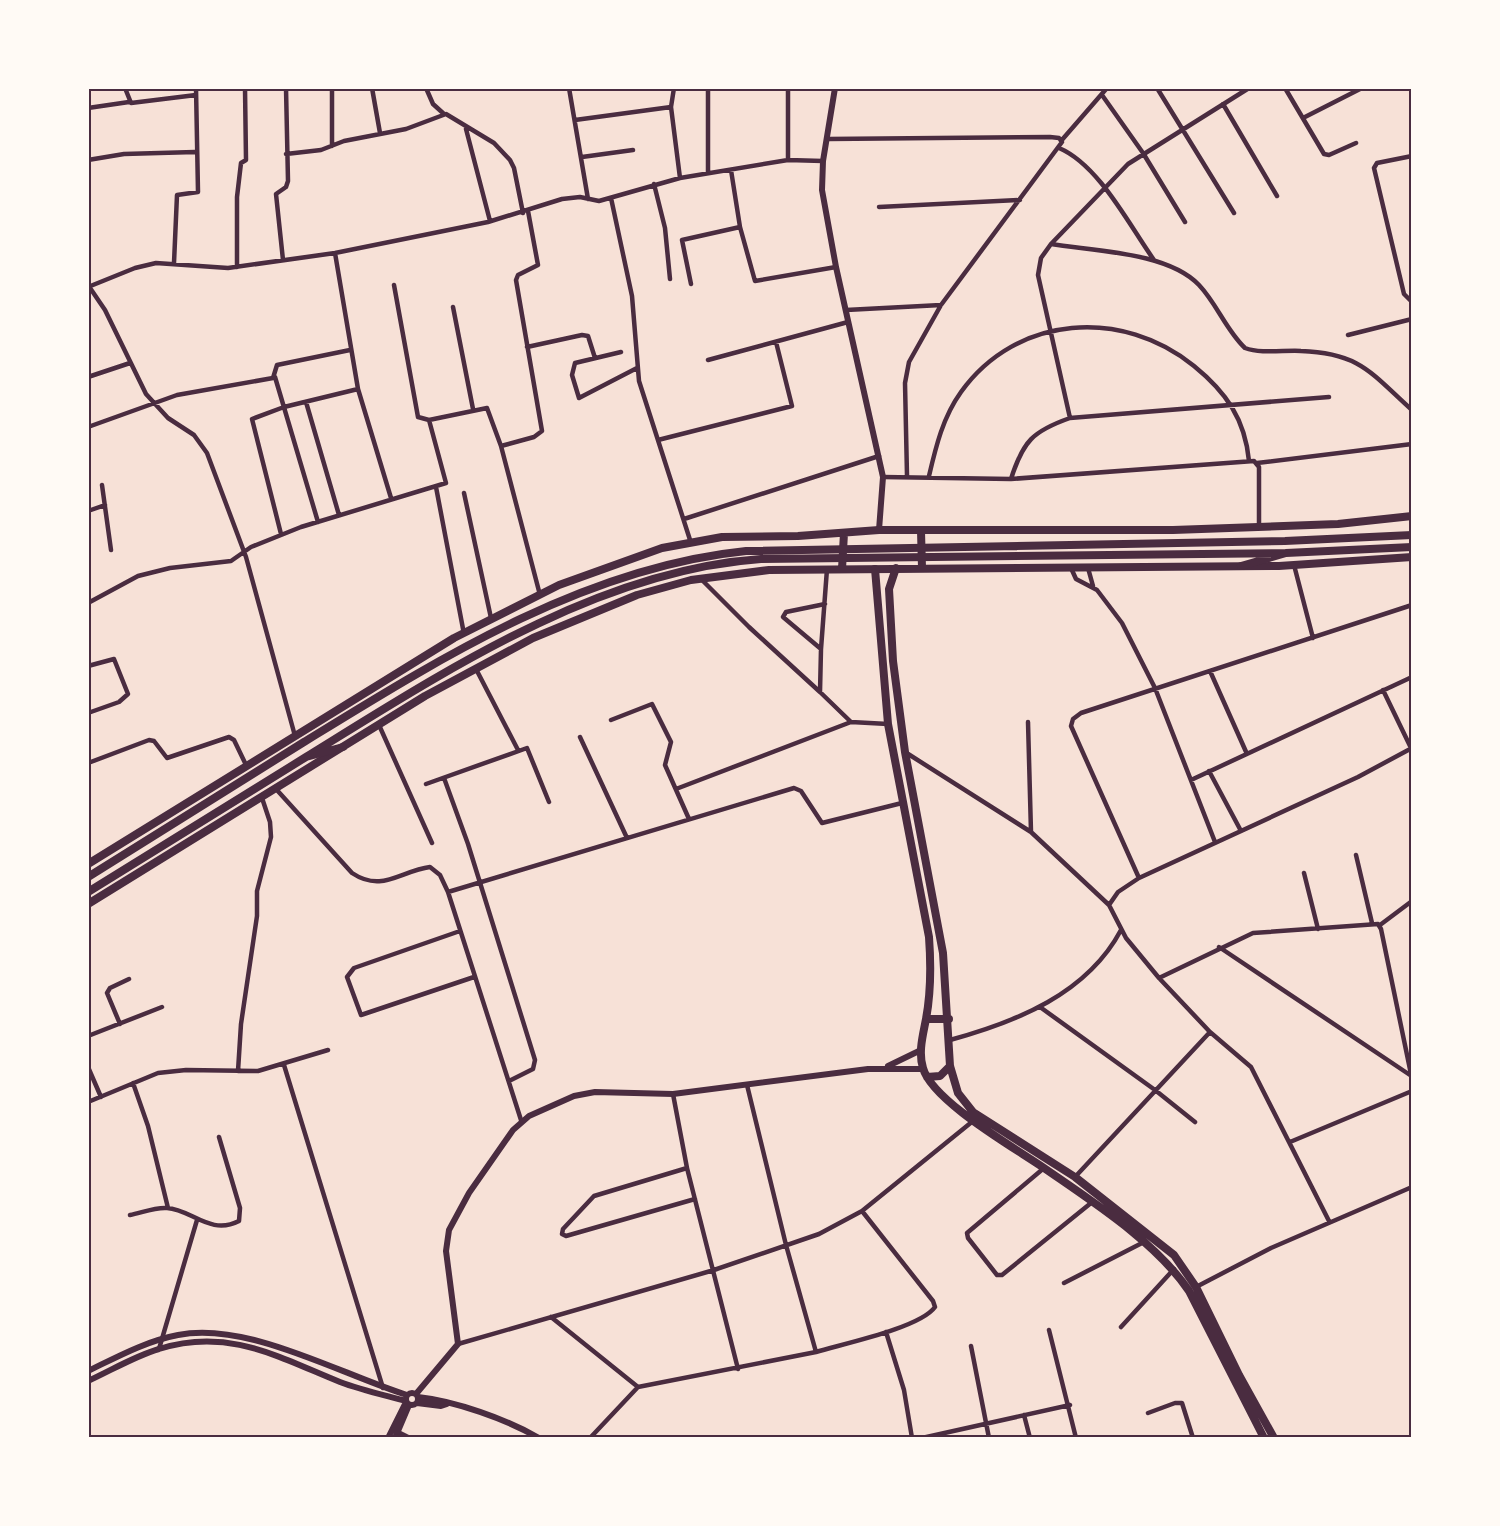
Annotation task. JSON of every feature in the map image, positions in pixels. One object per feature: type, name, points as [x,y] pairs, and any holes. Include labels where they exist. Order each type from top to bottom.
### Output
[{"type":"main road","points":[[88,864],[491,618],[559,585],[662,548],[722,537],[879,530],[1259,527],[1338,524],[1412,516]]},
{"type":"main road","points":[[921,531],[922,568]]},
{"type":"main road","points":[[842,569],[844,533]]},
{"type":"main road","points":[[88,877],[372,700],[528,617],[638,572],[697,557],[728,553],[1285,541],[1412,535]]},
{"type":"main road","points":[[88,892],[417,690],[547,620],[593,599],[644,580],[696,568],[747,560],[1245,555],[1412,547]]},
{"type":"main road","points":[[1242,566],[1286,553]]},
{"type":"main road","points":[[88,904],[379,724],[476,669],[533,638],[637,595],[701,579],[769,570],[1294,565],[1412,557]]},
{"type":"main road","points":[[896,568],[889,589],[891,628],[905,752],[943,953],[949,1019],[950,1066],[958,1093],[972,1112],[1075,1177],[1174,1256],[1196,1287],[1239,1375],[1274,1437]]},
{"type":"main road","points":[[875,569],[888,724],[929,937],[932,965],[921,1050],[923,1069],[927,1077],[973,1121],[1044,1168],[1144,1242],[1174,1269],[1189,1291],[1264,1437]]},
{"type":"main road","points":[[306,757],[343,747]]},
{"type":"main road","points":[[926,1019],[949,1019]]},
{"type":"main road","points":[[927,1077],[940,1076],[950,1066]]},
{"type":"street","points":[[125,88],[129,102]]},
{"type":"street","points":[[237,267],[237,189],[241,163],[246,160],[245,88]]},
{"type":"street","points":[[283,260],[276,194],[288,184],[286,88]]},
{"type":"street","points":[[332,88],[332,146]]},
{"type":"street","points":[[372,88],[381,133]]},
{"type":"street","points":[[426,88],[433,104],[444,114],[466,129],[494,143],[512,163],[538,264],[534,269],[518,275],[516,280],[542,431],[534,437],[501,446]]},
{"type":"street","points":[[569,88],[588,199]]},
{"type":"street","points":[[674,88],[671,107],[680,178]]},
{"type":"street","points":[[708,88],[708,173]]},
{"type":"street","points":[[788,88],[788,160]]},
{"type":"street","points":[[835,88],[823,161],[822,190],[836,267],[883,477],[879,530]]},
{"type":"street","points":[[907,476],[906,371],[941,305],[1059,148],[1061,141],[1107,88]]},
{"type":"street","points":[[1157,88],[1234,213]]},
{"type":"street","points":[[1070,418],[1038,275],[1041,258],[1103,187],[1143,153],[1249,88]]},
{"type":"street","points":[[1285,88],[1326,155],[1356,143]]},
{"type":"street","points":[[1303,118],[1362,88]]},
{"type":"street","points":[[88,108],[196,92],[195,152],[198,192],[180,193],[176,197],[174,263]]},
{"type":"street","points":[[1102,95],[1143,153],[1185,222]]},
{"type":"street","points":[[1223,104],[1277,196]]},
{"type":"street","points":[[575,120],[671,107]]},
{"type":"street","points":[[286,154],[315,152],[381,133],[414,127],[444,114]]},
{"type":"street","points":[[466,129],[490,221]]},
{"type":"street","points":[[828,139],[1050,137],[1061,141]]},
{"type":"street","points":[[1059,148],[1084,163],[1154,260]]},
{"type":"street","points":[[582,157],[633,150]]},
{"type":"street","points":[[88,160],[124,154],[195,152]]},
{"type":"street","points":[[1412,156],[1377,164],[1374,168],[1401,283],[1406,297],[1412,302]]},
{"type":"street","points":[[296,736],[244,552],[203,446],[194,435],[168,418],[153,404],[130,363],[105,310],[89,286],[143,266],[174,263],[211,268],[237,267],[335,253],[490,221],[526,212],[562,199],[577,197],[599,201],[654,184],[708,173],[788,160],[823,161]]},
{"type":"street","points":[[731,170],[740,227],[756,282],[836,267]]},
{"type":"street","points":[[654,184],[665,228],[670,279]]},
{"type":"street","points":[[612,198],[632,297],[637,368],[691,543]]},
{"type":"street","points":[[879,207],[1020,200]]},
{"type":"street","points":[[692,284],[682,240],[740,227]]},
{"type":"street","points":[[1051,244],[1154,260],[1194,280],[1245,348],[1309,351],[1354,360],[1412,410]]},
{"type":"street","points":[[335,253],[358,389],[391,498]]},
{"type":"street","points":[[394,285],[418,417],[429,420],[473,409],[487,408],[501,446],[540,595]]},
{"type":"street","points":[[846,310],[941,305]]},
{"type":"street","points":[[453,307],[473,409]]},
{"type":"street","points":[[1348,335],[1412,319]]},
{"type":"street","points":[[708,360],[848,322]]},
{"type":"street","points":[[929,476],[941,431],[952,405],[969,382],[1012,347],[1051,330],[1095,328],[1152,338],[1174,350],[1203,373],[1232,404],[1243,426],[1249,461]]},
{"type":"street","points":[[527,347],[582,335],[588,336],[595,358]]},
{"type":"street","points":[[658,440],[792,406],[776,342]]},
{"type":"street","points":[[318,522],[274,377],[277,365],[350,350]]},
{"type":"street","points":[[621,352],[575,363],[572,375],[579,398],[637,368]]},
{"type":"street","points":[[88,377],[130,363]]},
{"type":"street","points":[[88,427],[181,394],[274,377]]},
{"type":"street","points":[[281,534],[252,421],[257,415],[358,389]]},
{"type":"street","points":[[1011,479],[1018,456],[1034,434],[1070,418],[1329,397]]},
{"type":"street","points":[[306,402],[339,515]]},
{"type":"street","points":[[88,603],[138,576],[170,568],[231,561],[281,534],[391,498],[436,487],[447,481],[429,420]]},
{"type":"street","points":[[883,477],[1011,479],[1249,461],[1257,463],[1412,444]]},
{"type":"street","points":[[684,519],[879,456]]},
{"type":"street","points":[[1257,463],[1259,527]]},
{"type":"street","points":[[102,485],[111,550]]},
{"type":"street","points":[[436,487],[464,634]]},
{"type":"street","points":[[464,493],[491,618]]},
{"type":"street","points":[[88,511],[105,505]]},
{"type":"street","points":[[1294,565],[1313,638]]},
{"type":"street","points":[[1071,568],[1076,579],[1093,586]]},
{"type":"street","points":[[1089,568],[1093,586],[1117,615],[1155,688],[1215,842]]},
{"type":"street","points":[[820,692],[827,569]]},
{"type":"street","points":[[701,579],[851,722]]},
{"type":"street","points":[[821,649],[786,622],[782,615],[794,609],[825,604]]},
{"type":"street","points":[[1139,878],[1071,722],[1082,713],[1412,605]]},
{"type":"street","points":[[88,666],[114,659],[128,694],[119,702],[88,712]]},
{"type":"street","points":[[476,669],[518,750]]},
{"type":"street","points":[[1210,671],[1247,754]]},
{"type":"street","points":[[1191,780],[1412,677]]},
{"type":"street","points":[[1109,905],[1118,892],[1139,878],[1358,777],[1411,748],[1383,690]]},
{"type":"street","points":[[610,720],[652,704],[671,741],[665,765],[689,819]]},
{"type":"street","points":[[676,789],[851,722],[888,724]]},
{"type":"street","points":[[1028,722],[1031,832]]},
{"type":"street","points":[[379,724],[432,843]]},
{"type":"street","points":[[88,763],[149,740],[155,742],[167,758],[228,736],[234,740],[247,767]]},
{"type":"street","points":[[580,737],[627,838]]},
{"type":"street","points":[[426,784],[527,748],[531,751],[549,802]]},
{"type":"street","points":[[905,752],[1031,832],[1109,905],[1121,930],[1158,978],[1210,1032],[1251,1067],[1329,1221]]},
{"type":"street","points":[[1209,771],[1241,831]]},
{"type":"street","points":[[444,778],[480,882],[536,1063],[533,1069],[509,1081]]},
{"type":"street","points":[[448,892],[794,788],[801,791],[822,823],[902,803]]},
{"type":"street","points":[[276,789],[358,877],[377,882],[430,867],[440,875],[448,892],[521,1120]]},
{"type":"street","points":[[238,1071],[241,1024],[257,916],[257,891],[271,831],[262,798]]},
{"type":"street","points":[[1356,855],[1372,923]]},
{"type":"street","points":[[1304,873],[1318,929]]},
{"type":"street","points":[[1380,925],[1412,901]]},
{"type":"street","points":[[1158,978],[1219,947],[1258,932],[1372,923],[1380,925]]},
{"type":"street","points":[[1380,925],[1411,1077]]},
{"type":"street","points":[[460,930],[354,968],[347,977],[361,1015],[474,977]]},
{"type":"street","points":[[950,1040],[982,1031],[1040,1007],[1079,981],[1100,963],[1121,930]]},
{"type":"street","points":[[1219,947],[1411,1077]]},
{"type":"street","points":[[120,1024],[107,993],[110,988],[129,979]]},
{"type":"street","points":[[88,1036],[162,1007]]},
{"type":"street","points":[[1040,1007],[1155,1090],[1195,1122]]},
{"type":"street","points":[[1075,1177],[1210,1032]]},
{"type":"street","points":[[88,1102],[158,1073],[258,1071],[328,1050]]},
{"type":"street","points":[[888,1066],[921,1050]]},
{"type":"street","points":[[284,1065],[384,1388]]},
{"type":"street","points":[[458,1344],[446,1251],[449,1230],[469,1192],[521,1120],[574,1096],[595,1092],[673,1094],[888,1066],[923,1069]]},
{"type":"street","points":[[88,1067],[101,1097]]},
{"type":"street","points":[[133,1083],[150,1134],[168,1208]]},
{"type":"street","points":[[747,1085],[786,1245],[816,1352]]},
{"type":"street","points":[[1290,1142],[1412,1091]]},
{"type":"street","points":[[673,1094],[687,1168],[738,1369]]},
{"type":"street","points":[[388,1437],[411,1400],[458,1344],[714,1270],[819,1234],[862,1211],[973,1121]]},
{"type":"street","points":[[130,1215],[168,1208],[197,1220],[214,1224],[230,1224],[241,1216],[219,1137]]},
{"type":"street","points":[[687,1168],[594,1196],[563,1229],[562,1234],[566,1236],[695,1199]]},
{"type":"street","points":[[1044,1168],[967,1233],[968,1238],[997,1275],[1002,1275],[1091,1203]]},
{"type":"street","points":[[1196,1287],[1329,1221],[1412,1187]]},
{"type":"street","points":[[590,1437],[638,1387],[816,1352],[886,1332],[927,1316],[933,1310],[934,1304],[862,1211]]},
{"type":"street","points":[[159,1349],[197,1220]]},
{"type":"street","points":[[1064,1283],[1144,1242]]},
{"type":"street","points":[[1121,1327],[1174,1269]]},
{"type":"street","points":[[551,1317],[638,1387]]},
{"type":"street","points":[[1050,1330],[1076,1437]]},
{"type":"street","points":[[88,1371],[160,1340],[181,1334],[227,1332],[274,1346],[411,1400]]},
{"type":"street","points":[[886,1332],[904,1390],[912,1437]]},
{"type":"street","points":[[88,1381],[159,1349],[202,1341],[237,1343],[343,1383],[411,1400],[441,1400],[515,1426],[539,1437]]},
{"type":"street","points":[[971,1346],[989,1437]]},
{"type":"street","points":[[410,1437],[396,1435],[411,1400]]},
{"type":"street","points":[[1148,1413],[1175,1403],[1182,1403],[1193,1437]]},
{"type":"street","points":[[922,1437],[1070,1405]]},
{"type":"street","points":[[1024,1415],[1030,1437]]}]
